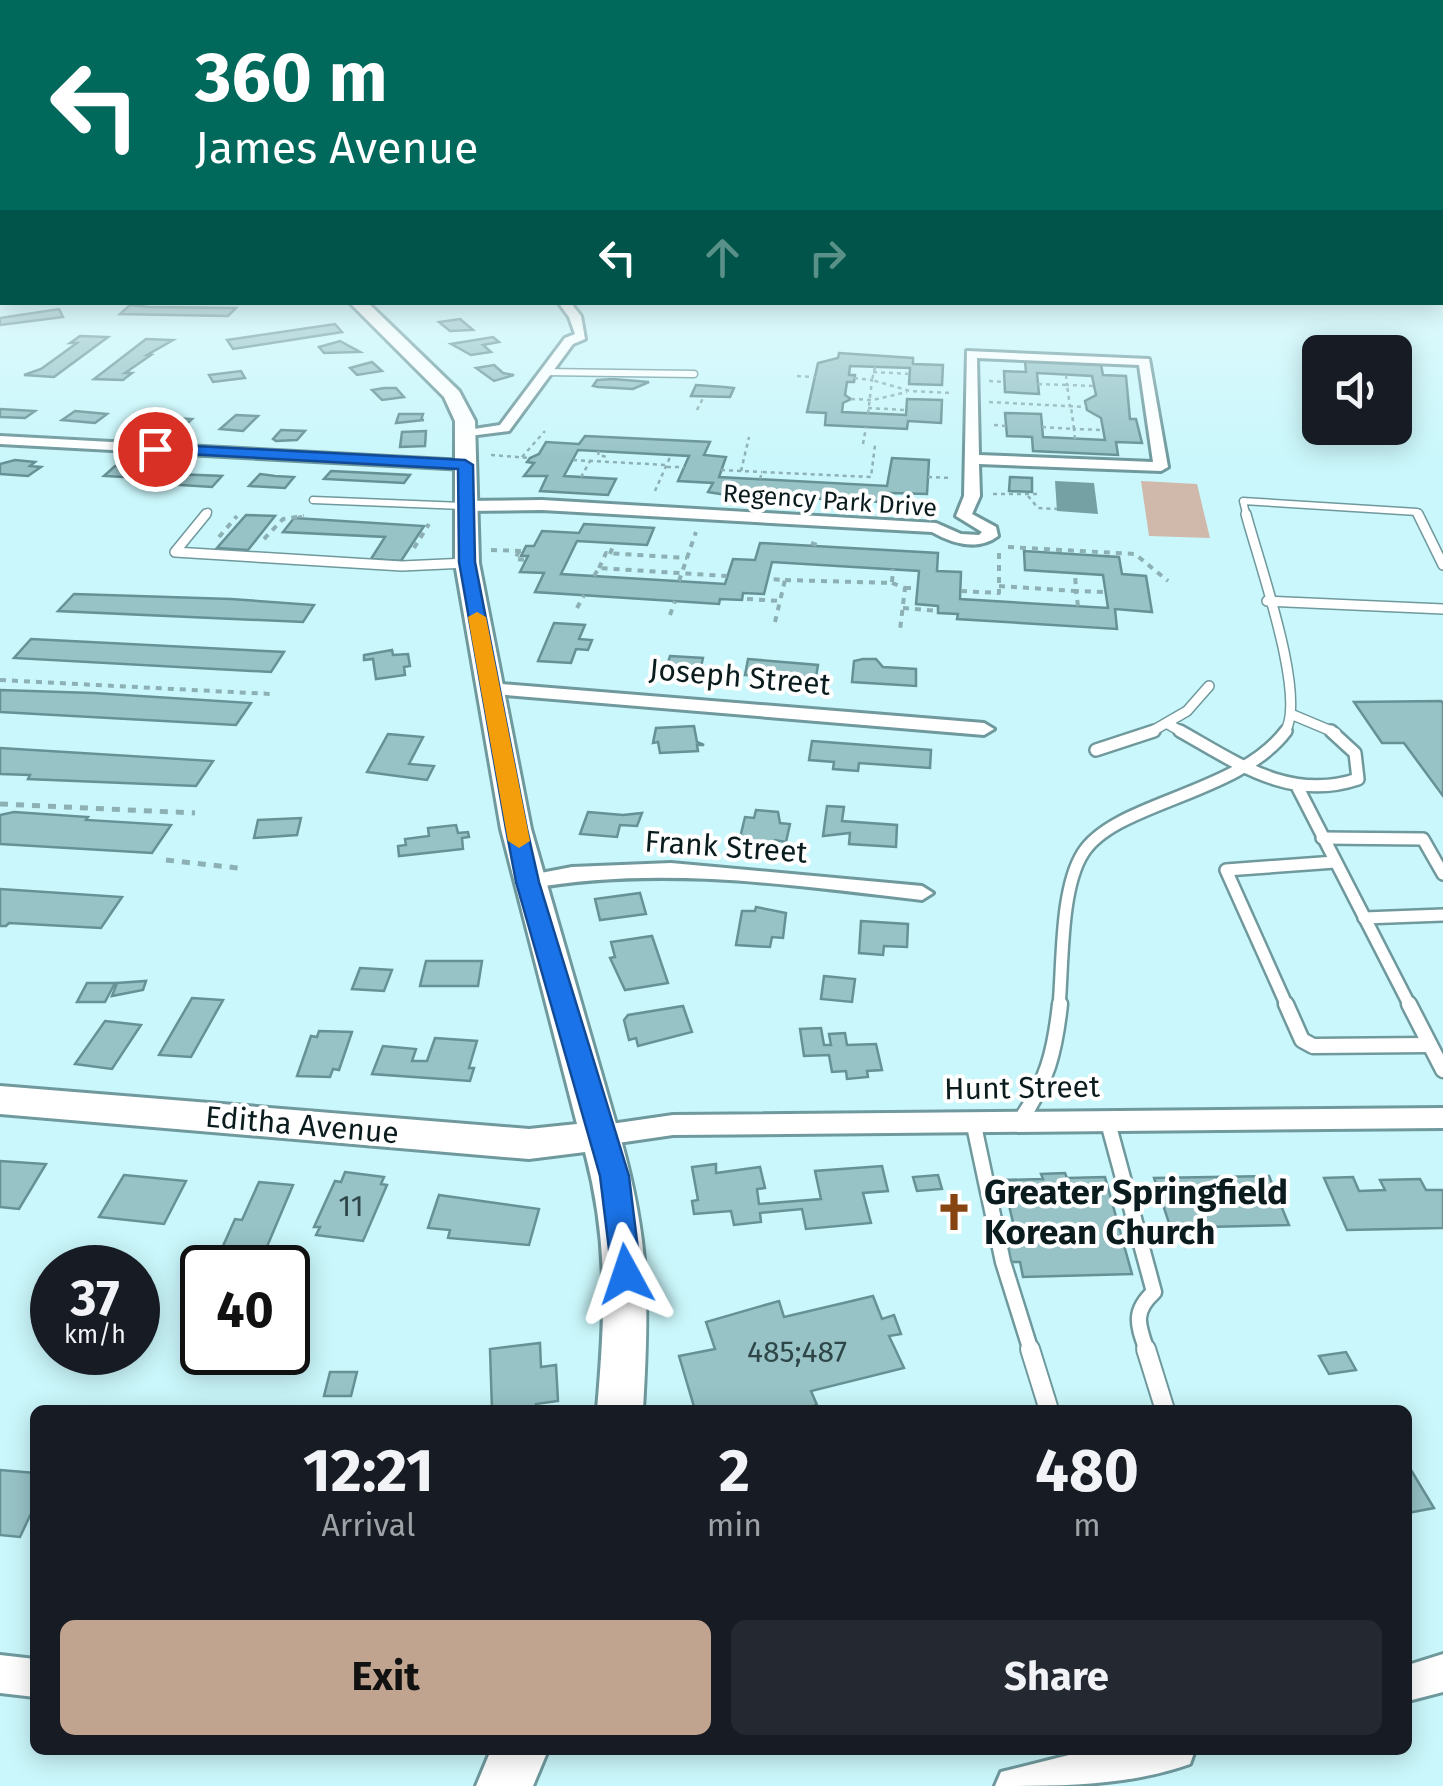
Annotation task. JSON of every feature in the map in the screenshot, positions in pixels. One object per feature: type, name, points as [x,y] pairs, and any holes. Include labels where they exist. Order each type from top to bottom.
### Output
[{"type":"street","points":[[360,305],[452,396],[466,440],[463,506],[475,556],[490,689],[528,882],[604,1135],[625,1252],[627,1333],[620,1405]]},
{"type":"street","points":[[0,440],[466,440],[504,428],[544,372],[570,341],[581,336],[575,316],[566,305]]},
{"type":"street","name":"Regency Park Drive","points":[[463,506],[936,528],[960,540],[990,536],[985,524],[964,516],[971,506],[971,460],[971,394],[971,354],[1144,362],[1161,468],[971,460]]},
{"type":"street","name":"Joseph Street","points":[[490,689],[984,729]]},
{"type":"street","name":"Frank Street","points":[[528,882],[595,870],[773,878],[922,893]]},
{"type":"street","name":"Editha Avenue","points":[[0,1100],[529,1144],[604,1135]]},
{"type":"street","name":"Hunt Street","points":[[604,1135],[673,1125],[1443,1118]]},
{"type":"street","points":[[1412,1682],[1443,1673]]},
{"type":"street","points":[[0,1674],[30,1677]]},
{"type":"street","points":[[504,1786],[518,1755]]},
{"type":"street","points":[[1015,1786],[1154,1755]]},
{"type":"lane","points":[[544,372],[694,374]]},
{"type":"lane","points":[[313,500],[463,506]]},
{"type":"lane","points":[[1018,1122],[1041,1090],[1055,1055],[1070,889],[1082,854],[1094,841],[1131,819],[1250,767],[1283,737],[1293,715],[1292,690],[1242,501],[1416,512],[1443,566]]},
{"type":"lane","points":[[208,512],[175,552],[402,566],[475,556]]},
{"type":"lane","points":[[1268,601],[1443,610]]},
{"type":"lane","points":[[1096,750],[1168,724],[1196,708],[1210,686]]},
{"type":"lane","points":[[1168,724],[1298,788],[1341,788],[1358,779],[1360,762],[1350,742],[1334,730],[1293,715]]},
{"type":"lane","points":[[1298,788],[1443,1070]]},
{"type":"lane","points":[[1322,838],[1422,839],[1443,874]]},
{"type":"lane","points":[[1334,862],[1235,866],[1226,870],[1302,1040],[1313,1046],[1430,1045]]},
{"type":"lane","points":[[1364,918],[1443,915]]},
{"type":"lane","points":[[1107,1119],[1154,1292],[1140,1305],[1136,1317],[1163,1405]]},
{"type":"lane","points":[[974,1121],[1003,1262],[1046,1405]]},
{"type":"path","points":[[906,410],[868,411],[874,369],[910,374]]},
{"type":"path","points":[[1066,374],[1075,439]]},
{"type":"path","points":[[797,376],[815,376]]},
{"type":"path","points":[[854,378],[910,391],[971,394]]},
{"type":"path","points":[[986,380],[1005,382]]},
{"type":"path","points":[[1038,384],[1094,386]]},
{"type":"path","points":[[851,399],[869,400],[910,391]]},
{"type":"path","points":[[698,410],[704,396]]},
{"type":"path","points":[[986,402],[1086,407]]},
{"type":"path","points":[[986,424],[1006,426]]},
{"type":"path","points":[[863,444],[866,427]]},
{"type":"path","points":[[1042,428],[1103,430]]},
{"type":"path","points":[[522,457],[531,452],[545,431]]},
{"type":"path","points":[[741,470],[748,437]]},
{"type":"path","points":[[721,470],[872,477],[875,444]]},
{"type":"path","points":[[599,451],[598,455],[607,457],[684,467]]},
{"type":"path","points":[[531,452],[540,452]]},
{"type":"path","points":[[646,512],[672,455]]},
{"type":"path","points":[[573,460],[607,457]]},
{"type":"path","points":[[581,477],[590,461]]},
{"type":"path","points":[[760,479],[762,472]]},
{"type":"path","points":[[928,477],[959,479]]},
{"type":"path","points":[[993,494],[1038,494]]},
{"type":"path","points":[[1028,496],[1038,508],[1057,510]]},
{"type":"path","points":[[679,581],[703,516]]},
{"type":"path","points":[[248,556],[283,519],[318,517]]},
{"type":"path","points":[[402,566],[430,524],[416,523]]},
{"type":"path","points":[[594,576],[614,543]]},
{"type":"path","points":[[810,543],[820,546]]},
{"type":"path","points":[[1005,546],[1135,554],[1168,581]]},
{"type":"path","points":[[960,591],[999,593],[997,548]]},
{"type":"path","points":[[475,556],[521,551],[516,559],[527,560]]},
{"type":"path","points":[[610,554],[687,558]]},
{"type":"path","points":[[599,568],[728,576]]},
{"type":"path","points":[[608,577],[612,569]]},
{"type":"path","points":[[892,584],[893,570]]},
{"type":"path","points":[[1075,573],[1078,606]]},
{"type":"path","points":[[768,579],[918,588]]},
{"type":"path","points":[[775,622],[785,580]]},
{"type":"path","points":[[999,586],[1106,592]]},
{"type":"path","points":[[900,630],[905,588]]},
{"type":"path","points":[[577,608],[584,595]]},
{"type":"path","points":[[747,599],[780,602]]},
{"type":"path","points":[[670,615],[675,601]]},
{"type":"path","points":[[903,608],[938,611]]},
{"type":"path","points":[[0,680],[271,694]]},
{"type":"path","points":[[0,804],[195,813]]},
{"type":"path","points":[[166,860],[238,868]]},
{"type":"shaded area","points":[[1141,481],[1197,484],[1210,538],[1149,536]]},
{"type":"water","points":[[1055,481],[1094,483],[1098,514],[1057,511]]},
{"type":"building","points":[[130,305],[236,308],[228,316],[120,314]]},
{"type":"building","points":[[59,309],[63,317],[0,325],[0,318]]},
{"type":"building","points":[[460,319],[473,330],[450,331],[439,322]]},
{"type":"building","points":[[335,324],[342,332],[233,349],[227,340]]},
{"type":"building","points":[[80,336],[108,337],[54,377],[24,375],[41,369],[77,343],[70,343]]},
{"type":"building","points":[[493,337],[499,342],[483,345],[491,352],[471,355],[451,344]]},
{"type":"building","points":[[146,339],[173,340],[147,355],[151,355],[125,373],[132,373],[123,380],[94,379]]},
{"type":"building","points":[[340,341],[360,352],[324,353],[319,347]]},
{"type":"building","points":[[839,353],[913,358],[913,364],[943,365],[942,385],[909,384],[910,368],[850,366],[849,375],[855,375],[854,382],[847,382],[845,395],[851,399],[843,403],[842,412],[906,415],[907,399],[942,400],[941,423],[908,421],[907,429],[825,425],[826,413],[807,412],[818,363],[838,358]]},
{"type":"building","points":[[1025,361],[1101,365],[1103,375],[1126,376],[1130,419],[1136,419],[1142,443],[1116,442],[1118,455],[1033,451],[1032,437],[1007,436],[1005,413],[1041,414],[1043,437],[1105,440],[1101,418],[1087,410],[1085,401],[1096,395],[1092,376],[1037,373],[1039,394],[1005,392],[1004,371],[1026,372]]},
{"type":"building","points":[[372,362],[382,371],[357,375],[350,368]]},
{"type":"building","points":[[494,365],[503,373],[514,375],[494,381],[476,368]]},
{"type":"building","points":[[241,371],[245,378],[213,382],[209,375]]},
{"type":"building","points":[[597,380],[649,382],[633,389],[593,386]]},
{"type":"building","points":[[696,385],[734,388],[730,397],[691,396]]},
{"type":"building","points":[[396,388],[404,397],[382,400],[372,390]]},
{"type":"building","points":[[0,409],[35,411],[25,418],[0,417]]},
{"type":"building","points":[[75,411],[107,414],[95,423],[62,420]]},
{"type":"building","points":[[399,414],[423,414],[424,420],[396,423]]},
{"type":"building","points":[[236,415],[258,416],[243,431],[220,429]]},
{"type":"building","points":[[155,417],[192,419],[180,430],[126,427],[135,420],[149,423]]},
{"type":"building","points":[[281,430],[305,431],[297,440],[276,441],[273,439]]},
{"type":"building","points":[[426,431],[425,446],[400,447],[402,432]]},
{"type":"building","points":[[585,436],[710,442],[704,455],[726,457],[719,477],[887,486],[892,458],[929,460],[927,494],[890,493],[888,503],[858,500],[858,504],[829,503],[830,499],[739,497],[708,492],[713,483],[678,481],[689,456],[578,450],[564,476],[616,479],[608,495],[540,491],[547,476],[524,476],[534,463],[527,462],[539,454],[546,442],[579,444]]},
{"type":"building","points":[[15,460],[35,462],[30,466],[41,467],[28,476],[0,474],[0,464]]},
{"type":"building","points":[[115,466],[152,468],[142,478],[104,476]]},
{"type":"building","points":[[331,471],[410,475],[404,483],[324,479]]},
{"type":"building","points":[[175,474],[222,476],[212,487],[164,484]]},
{"type":"building","points":[[260,474],[294,477],[285,488],[249,486]]},
{"type":"building","points":[[1010,477],[1032,478],[1032,492],[1009,491]]},
{"type":"building","points":[[246,515],[275,516],[248,550],[217,548]]},
{"type":"building","points":[[294,518],[424,526],[401,561],[371,559],[385,537],[283,532]]},
{"type":"building","points":[[584,524],[654,528],[647,545],[577,541],[561,574],[725,584],[733,559],[755,560],[760,543],[938,553],[937,571],[961,572],[960,599],[1108,608],[1103,575],[1025,570],[1024,551],[1119,557],[1122,574],[1146,576],[1152,612],[1115,609],[1117,629],[957,619],[958,614],[938,613],[938,606],[916,604],[919,571],[772,562],[764,594],[743,593],[742,600],[720,599],[719,604],[535,592],[544,573],[520,572],[528,556],[521,556],[526,546],[534,546],[542,531],[579,533]]},
{"type":"building","points":[[74,594],[314,605],[303,622],[58,611]]},
{"type":"building","points":[[554,623],[585,625],[579,639],[592,640],[588,650],[576,649],[571,663],[538,661]]},
{"type":"building","points":[[31,639],[284,652],[271,672],[14,658]]},
{"type":"building","points":[[392,650],[393,655],[408,654],[410,666],[404,667],[405,675],[376,679],[373,659],[364,660],[364,655]]},
{"type":"building","points":[[670,656],[703,658],[700,671],[666,669]]},
{"type":"building","points":[[748,659],[818,665],[816,677],[745,675]]},
{"type":"building","points":[[876,659],[883,667],[916,669],[916,686],[852,682],[854,661]]},
{"type":"building","points":[[0,690],[251,703],[236,725],[0,712]]},
{"type":"building","points":[[1441,701],[1443,796],[1404,743],[1382,743],[1354,702]]},
{"type":"building","points":[[694,726],[697,742],[704,745],[697,745],[698,751],[660,753],[658,742],[653,743],[656,728]]},
{"type":"building","points":[[388,734],[423,737],[409,764],[434,766],[427,780],[367,772]]},
{"type":"building","points":[[812,741],[931,750],[930,768],[859,763],[858,771],[833,769],[834,762],[809,760]]},
{"type":"building","points":[[0,748],[213,761],[196,786],[28,779],[30,775],[0,774]]},
{"type":"building","points":[[827,806],[844,807],[842,821],[897,825],[896,847],[849,844],[850,833],[823,836]]},
{"type":"building","points":[[756,810],[778,812],[780,823],[790,824],[786,842],[775,840],[763,852],[743,850],[745,843],[739,842],[745,817],[754,818]]},
{"type":"building","points":[[14,812],[171,825],[152,853],[0,844],[0,815]]},
{"type":"building","points":[[588,812],[642,813],[637,826],[620,825],[617,837],[580,834]]},
{"type":"building","points":[[301,818],[297,835],[254,838],[258,820]]},
{"type":"building","points":[[456,825],[458,833],[468,832],[469,837],[462,838],[463,849],[399,856],[398,846],[406,845],[405,839],[429,836],[428,828]]},
{"type":"building","points":[[0,889],[122,897],[101,928],[9,923],[0,926]]},
{"type":"building","points":[[640,893],[646,914],[600,920],[595,899]]},
{"type":"building","points":[[756,907],[786,913],[783,938],[772,937],[770,947],[736,945],[742,911],[755,911]]},
{"type":"building","points":[[861,921],[908,924],[907,947],[884,946],[883,955],[859,953]]},
{"type":"building","points":[[652,936],[668,983],[625,990],[610,958],[615,957],[611,942]]},
{"type":"building","points":[[426,961],[482,961],[478,986],[420,986]]},
{"type":"building","points":[[360,968],[392,970],[384,991],[352,989]]},
{"type":"building","points":[[824,976],[855,979],[852,1002],[821,999]]},
{"type":"building","points":[[146,981],[143,990],[112,996],[117,983]]},
{"type":"building","points":[[87,983],[115,983],[105,1002],[77,1002]]},
{"type":"building","points":[[192,998],[223,1000],[191,1057],[159,1055]]},
{"type":"building","points":[[683,1006],[692,1032],[638,1046],[636,1038],[629,1040],[624,1020],[628,1015]]},
{"type":"building","points":[[105,1021],[141,1025],[112,1069],[75,1064]]},
{"type":"building","points":[[821,1028],[824,1045],[831,1045],[829,1034],[845,1033],[847,1045],[876,1044],[882,1070],[867,1071],[868,1077],[847,1079],[846,1071],[832,1072],[829,1055],[804,1056],[800,1029]]},
{"type":"building","points":[[319,1031],[352,1032],[339,1070],[333,1069],[330,1077],[297,1076],[311,1036],[317,1037]]},
{"type":"building","points":[[435,1038],[477,1041],[469,1068],[474,1068],[470,1081],[372,1074],[383,1046],[416,1049],[412,1061],[427,1061]]},
{"type":"building","points":[[0,1161],[46,1164],[19,1209],[0,1207]]},
{"type":"building","points":[[716,1164],[716,1173],[760,1167],[765,1188],[757,1189],[759,1204],[821,1199],[815,1171],[882,1166],[888,1191],[863,1193],[871,1223],[806,1229],[802,1209],[760,1213],[761,1222],[734,1225],[731,1211],[694,1214],[692,1201],[698,1200],[692,1167]]},
{"type":"building","points":[[345,1172],[384,1177],[381,1184],[387,1185],[363,1241],[316,1235],[320,1227],[314,1227],[335,1181],[341,1182]]},
{"type":"building","points":[[1065,1173],[1067,1178],[1105,1177],[1132,1274],[1023,1277],[1020,1262],[1010,1262],[1004,1235],[1016,1235],[1003,1180],[1043,1179],[1041,1174]]},
{"type":"building","points":[[124,1175],[186,1181],[164,1224],[99,1217]]},
{"type":"building","points":[[938,1175],[942,1189],[917,1191],[913,1177]]},
{"type":"building","points":[[1269,1176],[1289,1225],[1205,1227],[1209,1237],[1189,1237],[1186,1228],[1171,1229],[1154,1178]]},
{"type":"building","points":[[1353,1177],[1359,1191],[1385,1190],[1380,1180],[1420,1179],[1426,1190],[1443,1190],[1443,1228],[1347,1230],[1324,1178]]},
{"type":"building","points":[[259,1182],[293,1185],[268,1245],[223,1245],[235,1219],[242,1220]]},
{"type":"building","points":[[439,1195],[539,1209],[529,1245],[448,1238],[450,1230],[428,1228]]},
{"type":"building","points":[[873,1296],[882,1319],[894,1315],[901,1334],[889,1336],[904,1368],[811,1391],[817,1405],[694,1405],[679,1356],[715,1349],[706,1322],[779,1301],[784,1317]]},
{"type":"building","points":[[540,1343],[541,1367],[556,1365],[558,1401],[492,1405],[490,1349]]},
{"type":"building","points":[[1346,1352],[1356,1370],[1329,1374],[1319,1356]]},
{"type":"building","points":[[330,1372],[357,1372],[351,1396],[324,1396]]},
{"type":"building","points":[[0,1470],[30,1473],[30,1516],[20,1537],[0,1535]]},
{"type":"building","points":[[1412,1472],[1434,1508],[1412,1512]]},
{"type":"slow traffic","points":[[477,617],[519,841]]},
{"type":"place","name":"Greater Springfield Korean Church","points":[[954,1212]]},
{"type":"route","points":[[155,449],[465,465],[467,562],[516,829],[528,882],[604,1135],[621,1212],[626,1274]]}]
